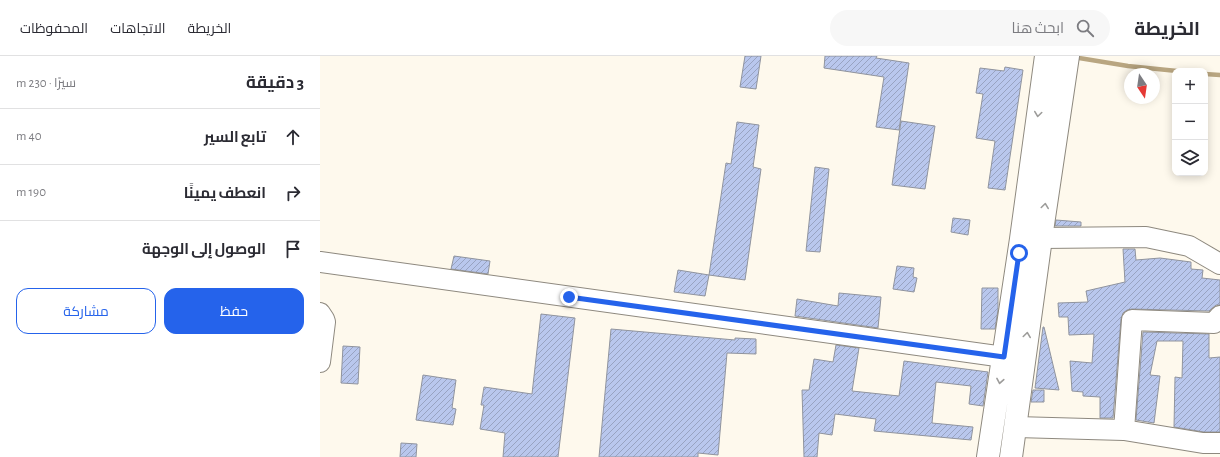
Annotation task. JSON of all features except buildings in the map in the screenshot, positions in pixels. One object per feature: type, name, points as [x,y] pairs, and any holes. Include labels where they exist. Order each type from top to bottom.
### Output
[{"type":"main road","points":[[1011,457],[1068,56]]},
{"type":"main road","points":[[988,457],[1004,357],[1045,66]]},
{"type":"street","points":[[1041,238],[1146,237],[1189,246],[1220,264]]},
{"type":"street","points":[[320,262],[1004,357]]},
{"type":"street","points":[[320,313],[325,322],[320,362]]},
{"type":"street","points":[[1124,430],[1132,320],[1214,323],[1220,316]]},
{"type":"street","points":[[1015,427],[1124,430],[1203,443],[1220,443]]},
{"type":"waterway","points":[[1073,57],[1128,66],[1172,70]]},
{"type":"waterway","points":[[1208,74],[1220,75]]},
{"type":"route","points":[[569,297],[1004,357],[1019,253]]}]
